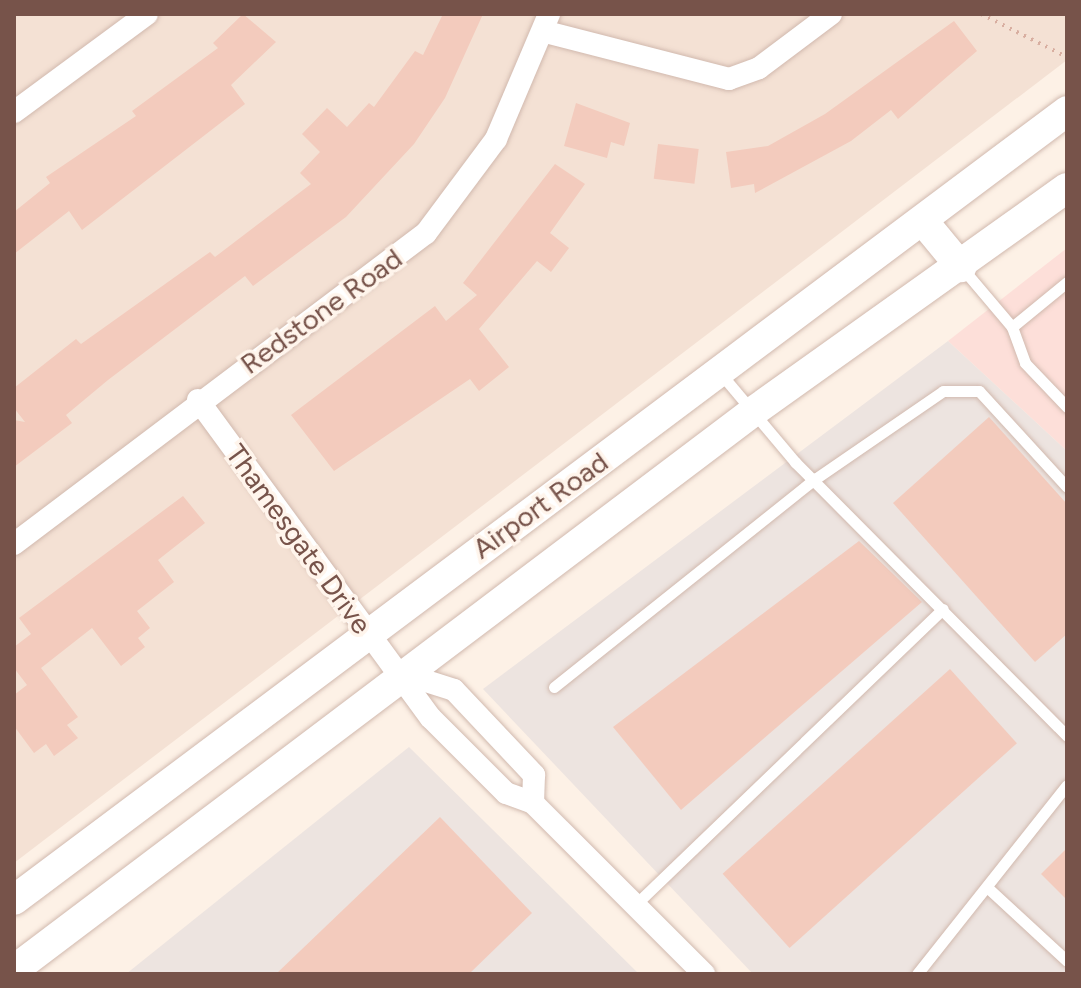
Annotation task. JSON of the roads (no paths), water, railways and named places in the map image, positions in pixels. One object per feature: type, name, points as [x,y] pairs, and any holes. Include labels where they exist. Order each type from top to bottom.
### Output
[{"type":"main road","name":"Airport Road","points":[[14,900],[366,632],[1067,111]]},
{"type":"main road","name":"Airport Road","points":[[14,970],[754,411],[961,267],[1067,188]]},
{"type":"main road","points":[[923,221],[961,267]]},
{"type":"street","points":[[14,112],[147,14]]},
{"type":"street","points":[[548,23],[729,79],[759,68],[831,14]]},
{"type":"street","name":"Redstone Road","points":[[14,544],[198,400],[426,233],[496,139],[548,23]]},
{"type":"street","name":"Thamesgate Drive","points":[[198,400],[366,632],[404,674],[431,718],[506,793],[533,803],[704,974]]},
{"type":"street","points":[[404,674],[454,690],[534,775],[533,803]]},
{"type":"lane","points":[[961,267],[1012,327],[1025,363],[1067,407]]},
{"type":"lane","points":[[1012,327],[1067,282]]},
{"type":"lane","points":[[717,371],[815,479],[1067,736]]},
{"type":"lane","points":[[554,687],[815,479],[943,391],[979,391],[1067,487]]},
{"type":"lane","points":[[635,905],[943,609]]},
{"type":"lane","points":[[917,974],[989,889],[1067,785]]},
{"type":"lane","points":[[989,889],[1067,961]]}]
